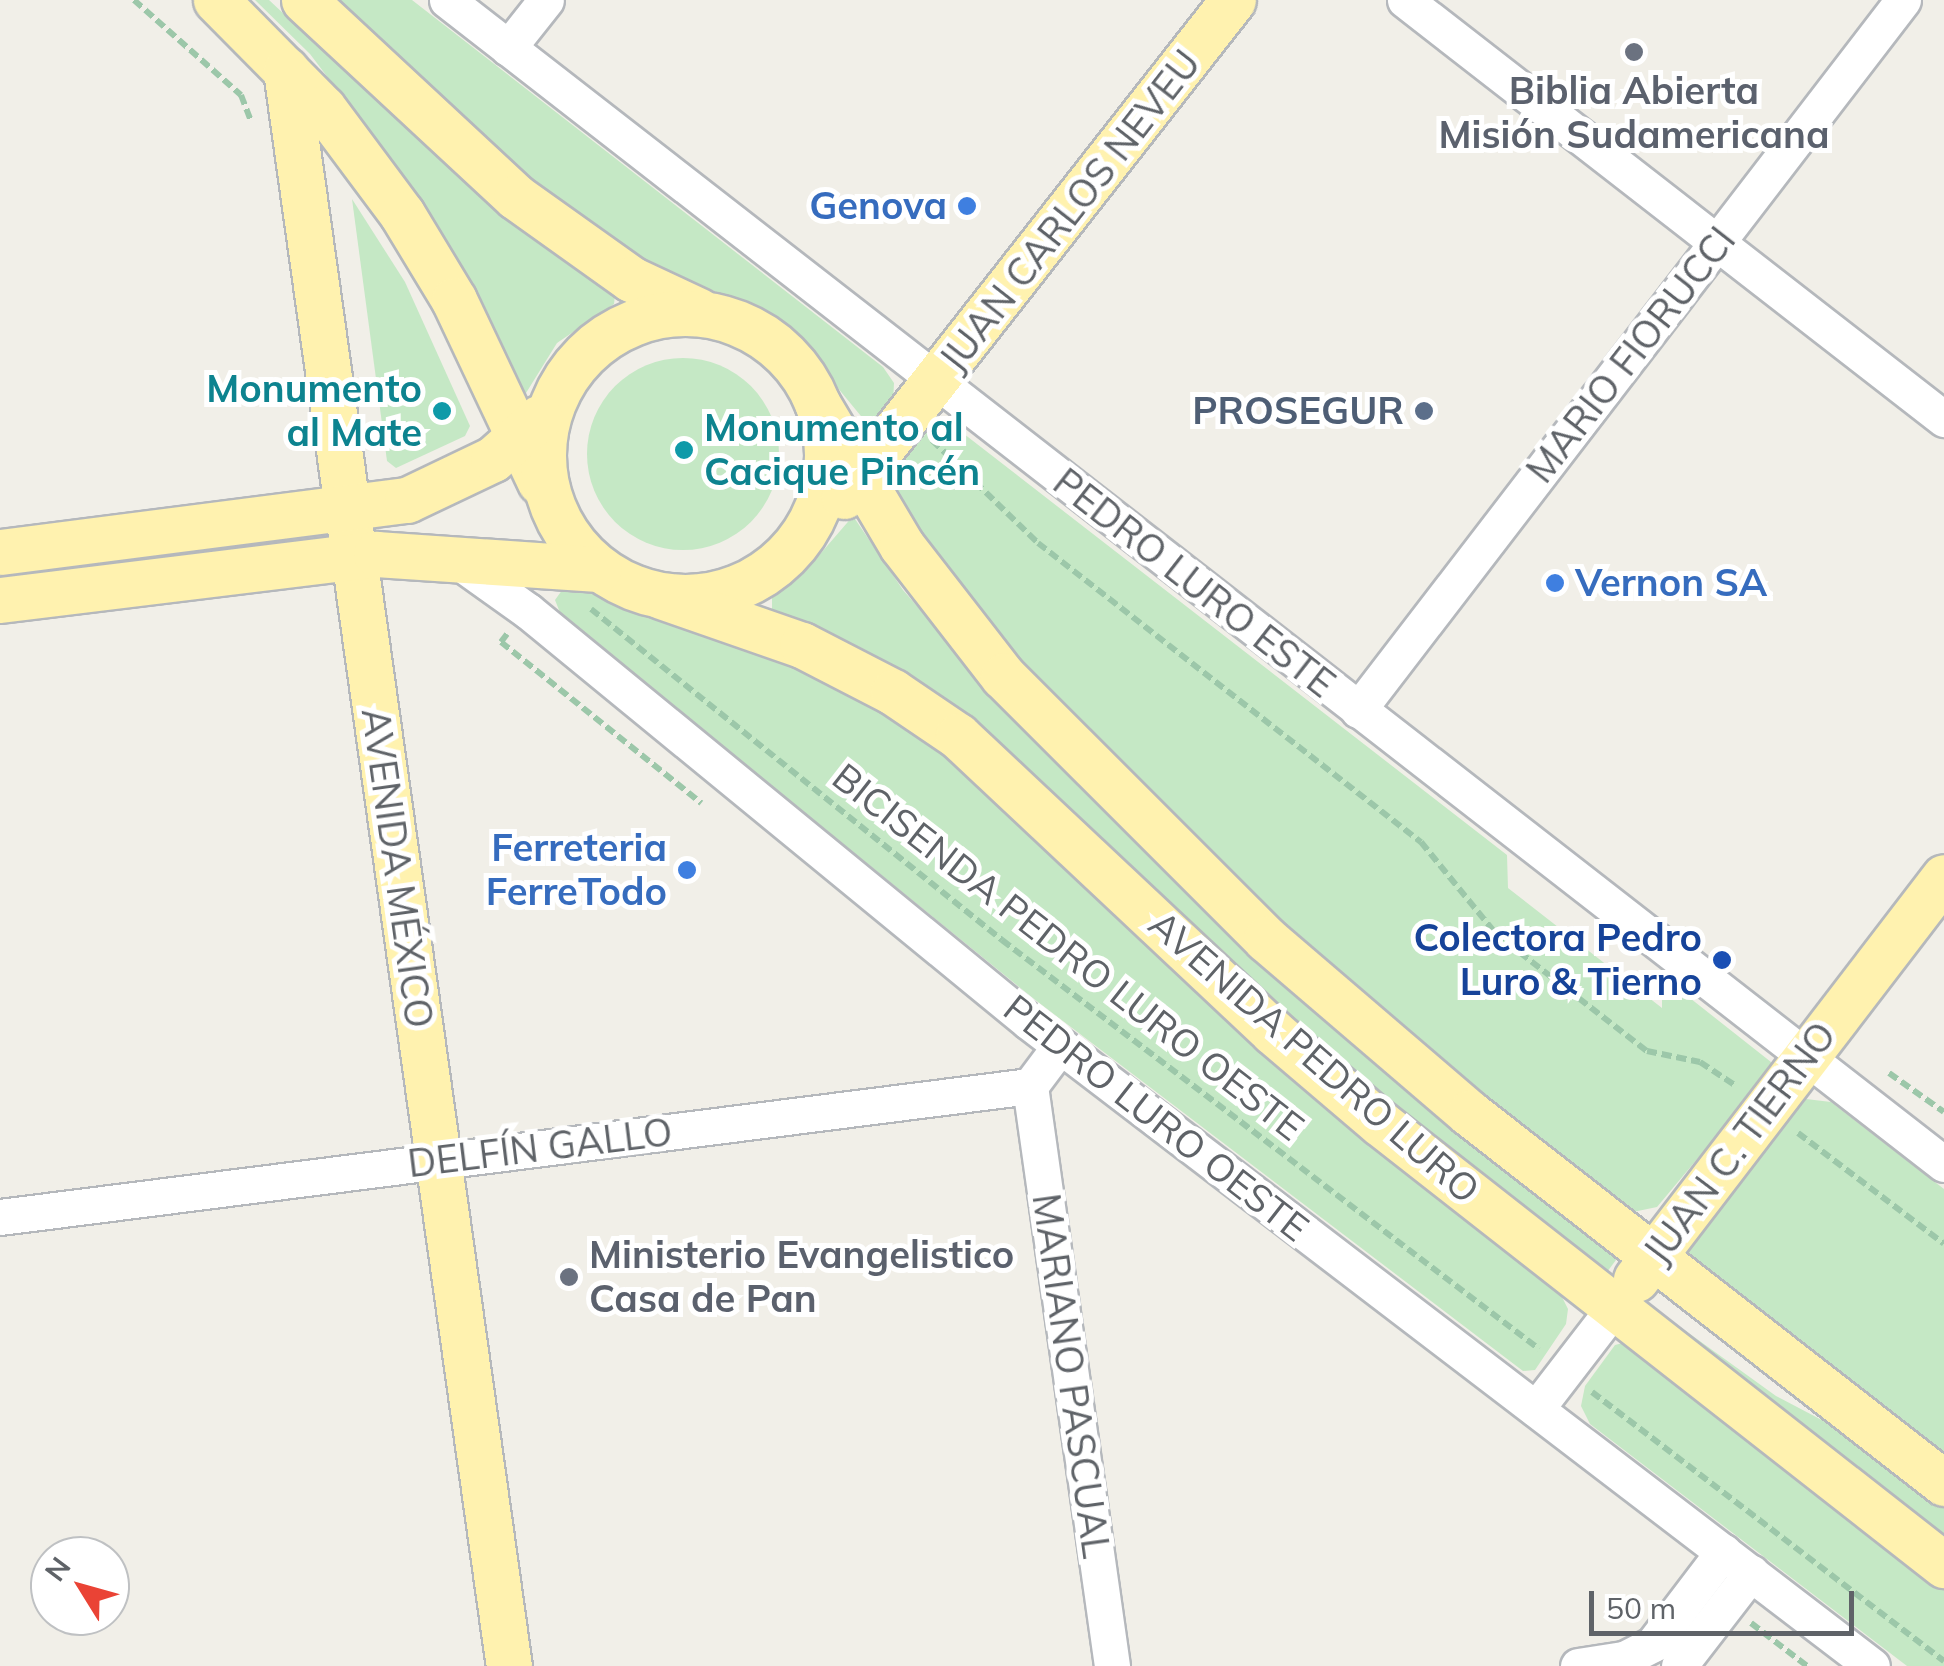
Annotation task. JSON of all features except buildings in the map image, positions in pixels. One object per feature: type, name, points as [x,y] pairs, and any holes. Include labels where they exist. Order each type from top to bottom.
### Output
[{"type":"main road","points":[[216,0],[341,130],[412,229],[589,584]]},
{"type":"main road","points":[[0,600],[354,556],[450,555],[661,596],[729,590],[787,554],[813,517],[826,473],[818,402],[776,345],[649,290],[516,197],[304,0]]},
{"type":"main road","name":"JUAN CARLOS NEVEU","points":[[787,554],[862,478],[1233,0]]},
{"type":"main road","name":"AVENIDA MÉXICO","points":[[286,70],[510,1666]]},
{"type":"main road","points":[[0,552],[347,508],[432,491],[520,439],[554,400],[579,360],[617,330],[662,314],[711,314]]},
{"type":"main road","points":[[554,400],[543,460],[556,516]]},
{"type":"main road","name":"AVENIDA PEDRO LURO","points":[[818,402],[930,586],[1078,756],[1288,960],[1469,1113],[1944,1482]]},
{"type":"main road","name":"AVENIDA PEDRO LURO","points":[[661,596],[802,645],[948,729],[1038,806],[1273,1032],[1614,1308],[1944,1566]]},
{"type":"main road","name":"JUAN C. TIERNO","points":[[1614,1308],[1944,877]]},
{"type":"street","name":"PEDRO LURO ESTE","points":[[446,0],[1944,1164]]},
{"type":"street","points":[[508,48],[546,0]]},
{"type":"street","points":[[1406,0],[1944,419]]},
{"type":"street","name":"MARIO FIORUCCI","points":[[1358,710],[1903,0]]},
{"type":"street","name":"PEDRO LURO OESTE","points":[[450,555],[519,604],[1060,1046],[1872,1666]]},
{"type":"street","points":[[1030,1086],[1060,1046]]},
{"type":"street","name":"DELFÍN GALLO","points":[[0,1218],[1030,1086]]},
{"type":"street","name":"MARIANO PASCUAL","points":[[1030,1086],[1112,1666]]},
{"type":"street","name":"JUAN C. TIERNO","points":[[1536,1409],[1614,1308]]},
{"type":"street","points":[[1578,1666],[1640,1660],[1737,1563]]},
{"type":"street","points":[[1680,1666],[1737,1563]]},
{"type":"path","points":[[134,0],[242,95],[251,123]]},
{"type":"path","points":[[925,434],[1038,543],[1421,842],[1496,934],[1641,1048],[1708,1065],[1750,1096]]},
{"type":"path","name":"BICISENDA PEDRO LURO OESTE","points":[[589,584],[1057,983],[1546,1354]]},
{"type":"path","points":[[1782,1120],[1944,1244]]},
{"type":"path","points":[[1585,1386],[1944,1661]]},
{"type":"green space","points":[[255,0],[269,0],[467,185],[615,295],[614,304],[557,343],[526,393],[520,393],[437,231],[398,170],[310,54]]},
{"type":"green space","points":[[336,0],[412,0],[883,367],[894,383],[893,403],[870,427],[780,318],[648,264],[549,194]]},
{"type":"green space","points":[[352,199],[405,282],[470,426],[465,436],[396,468],[387,461]]},
{"type":"green space","points":[[683,358],[720,365],[751,386],[772,417],[779,454],[772,491],[751,522],[720,543],[683,550],[646,543],[615,522],[594,491],[587,454],[594,417],[615,386],[646,365]]},
{"type":"green space","points":[[946,420],[1507,855],[1508,888],[1662,1008],[1662,976],[1771,1062],[1769,1073],[1657,1207],[1628,1213],[1313,958],[1046,696],[930,553],[894,484],[901,463],[935,423]]},
{"type":"green space","points":[[853,516],[903,590],[1045,753],[1278,976],[1619,1256],[1607,1272],[1603,1275],[772,612],[772,595],[802,575]]},
{"type":"green space","points":[[565,586],[582,587],[639,615],[695,624],[828,677],[927,737],[1559,1291],[1568,1309],[1566,1324],[1535,1370],[1523,1371],[1034,999],[561,615],[555,600]]},
{"type":"green space","points":[[1806,1099],[1831,1102],[1944,1189],[1944,1463],[1685,1254]]},
{"type":"green space","points":[[1647,1303],[1776,1396],[1856,1438],[1944,1503],[1944,1547],[1644,1307]]},
{"type":"green space","points":[[1627,1342],[1944,1588],[1944,1666],[1907,1666],[1590,1424],[1581,1406],[1585,1386],[1615,1345]]},
{"type":"place","name":"Biblia Abierta Misión Sudamericana","points":[[1634,52]]},
{"type":"place","name":"Genova","points":[[967,206]]},
{"type":"place","name":"Monumento al Mate","points":[[442,411]]},
{"type":"place","name":"PROSEGUR","points":[[1424,411]]},
{"type":"place","name":"Monumento al Cacique Pincén","points":[[684,450]]},
{"type":"place","name":"Vernon SA","points":[[1555,583]]},
{"type":"place","name":"Ferreteria FerreTodo","points":[[687,870]]},
{"type":"place","name":"Colectora Pedro Luro & Tierno","points":[[1722,960]]},
{"type":"place","name":"Ministerio Evangelistico Casa de Pan","points":[[569,1277]]}]
